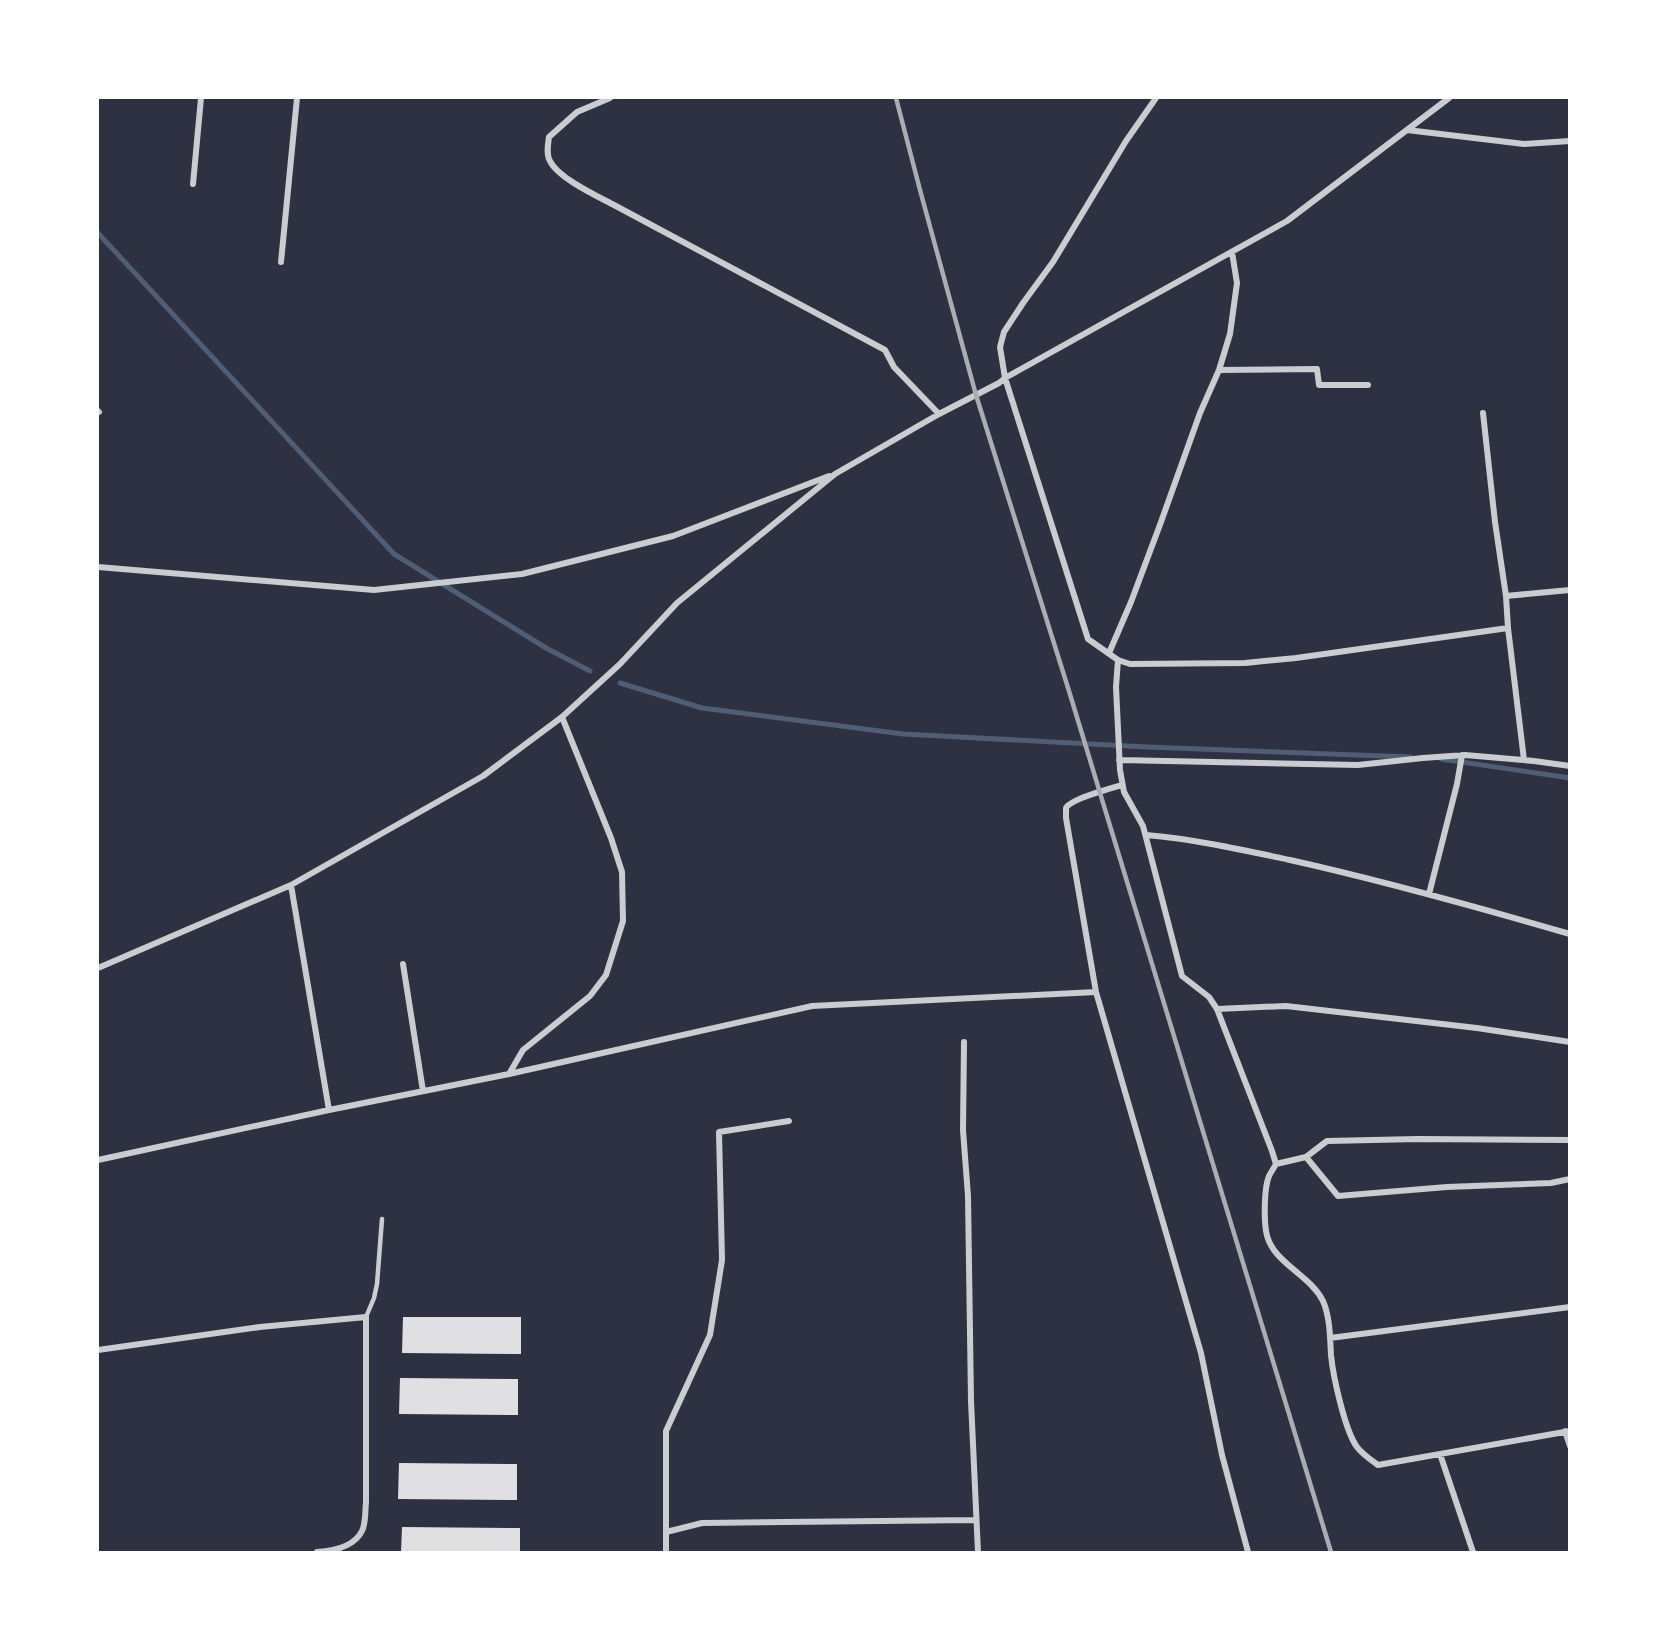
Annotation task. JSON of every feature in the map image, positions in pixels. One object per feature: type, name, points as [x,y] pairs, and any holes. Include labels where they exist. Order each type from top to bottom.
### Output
[{"type":"street","points":[[193,184],[201,98]]},
{"type":"street","points":[[281,262],[297,98]]},
{"type":"street","points":[[610,98],[577,112],[549,136],[550,161],[563,175],[605,200],[885,350],[894,368],[939,414]]},
{"type":"street","points":[[1156,98],[1126,141],[1053,262],[1004,332],[1000,347],[1005,378],[1088,639],[1118,660],[1130,664],[1245,663],[1508,628]]},
{"type":"street","points":[[98,567],[374,590],[522,574],[674,536],[835,474],[1287,221],[1449,98]]},
{"type":"street","points":[[1407,130],[1524,144],[1569,141]]},
{"type":"street","points":[[1109,653],[1158,532],[1200,413],[1219,370],[1230,334],[1237,283],[1232,252]]},
{"type":"street","points":[[1219,370],[1317,369],[1319,385],[1368,384]]},
{"type":"street","points":[[1483,413],[1524,760]]},
{"type":"street","points":[[98,968],[291,885],[483,776],[562,717],[620,664],[677,603],[835,474]]},
{"type":"street","points":[[1506,596],[1569,590]]},
{"type":"street","points":[[1118,660],[1116,687],[1119,759],[1124,792],[1146,835],[1182,976],[1209,997],[1216,1009],[1272,1151],[1276,1164],[1268,1178],[1266,1231],[1276,1253],[1305,1279],[1323,1302],[1328,1318],[1332,1364],[1350,1434],[1358,1449],[1378,1465],[1567,1431],[1569,1446]]},
{"type":"street","points":[[508,1074],[523,1050],[590,996],[606,975],[623,921],[622,872],[611,838],[562,717]]},
{"type":"street","points":[[1119,759],[1358,765],[1462,756],[1569,766]]},
{"type":"street","points":[[1429,894],[1462,756]]},
{"type":"street","points":[[1122,785],[1083,797],[1069,805],[1066,808],[1066,818],[1096,992],[1201,1353],[1222,1455],[1248,1552]]},
{"type":"street","points":[[1146,835],[1169,837],[1270,856],[1365,877],[1569,934]]},
{"type":"street","points":[[291,885],[329,1110]]},
{"type":"street","points":[[403,964],[423,1091]]},
{"type":"street","points":[[98,1160],[508,1074],[812,1006],[1096,992]]},
{"type":"street","points":[[1216,1009],[1286,1006],[1477,1028],[1569,1042]]},
{"type":"street","points":[[964,1042],[963,1130],[968,1196],[970,1401],[978,1552]]},
{"type":"street","points":[[666,1552],[666,1431],[710,1335],[722,1260],[719,1131],[789,1121]]},
{"type":"street","points":[[1276,1164],[1306,1157],[1328,1141],[1569,1140]]},
{"type":"street","points":[[1306,1157],[1338,1196],[1447,1187],[1551,1183],[1569,1179]]},
{"type":"street","points":[[1330,1338],[1569,1307]]},
{"type":"street","points":[[98,1350],[260,1327],[366,1317],[366,1502],[363,1530],[355,1540],[336,1550],[316,1552]]},
{"type":"street","points":[[1440,1454],[1473,1552]]},
{"type":"street","points":[[666,1533],[702,1523],[976,1520]]},
{"type":"lane","points":[[366,1317],[377,1284],[382,1219]]},
{"type":"building","points":[[403,1317],[521,1317],[521,1354],[402,1353]]},
{"type":"building","points":[[400,1378],[518,1379],[518,1415],[399,1414]]},
{"type":"building","points":[[399,1463],[517,1464],[517,1500],[398,1499]]},
{"type":"building","points":[[402,1527],[520,1528],[520,1552],[401,1552]]},
{"type":"waterway","points":[[98,233],[394,554],[546,648],[590,671]]},
{"type":"waterway","points":[[620,683],[702,708],[903,734],[1147,747],[1411,757]]},
{"type":"waterway","points":[[1441,759],[1570,778]]},
{"type":"railway","points":[[896,98],[976,395],[1069,691],[1331,1552]]}]
